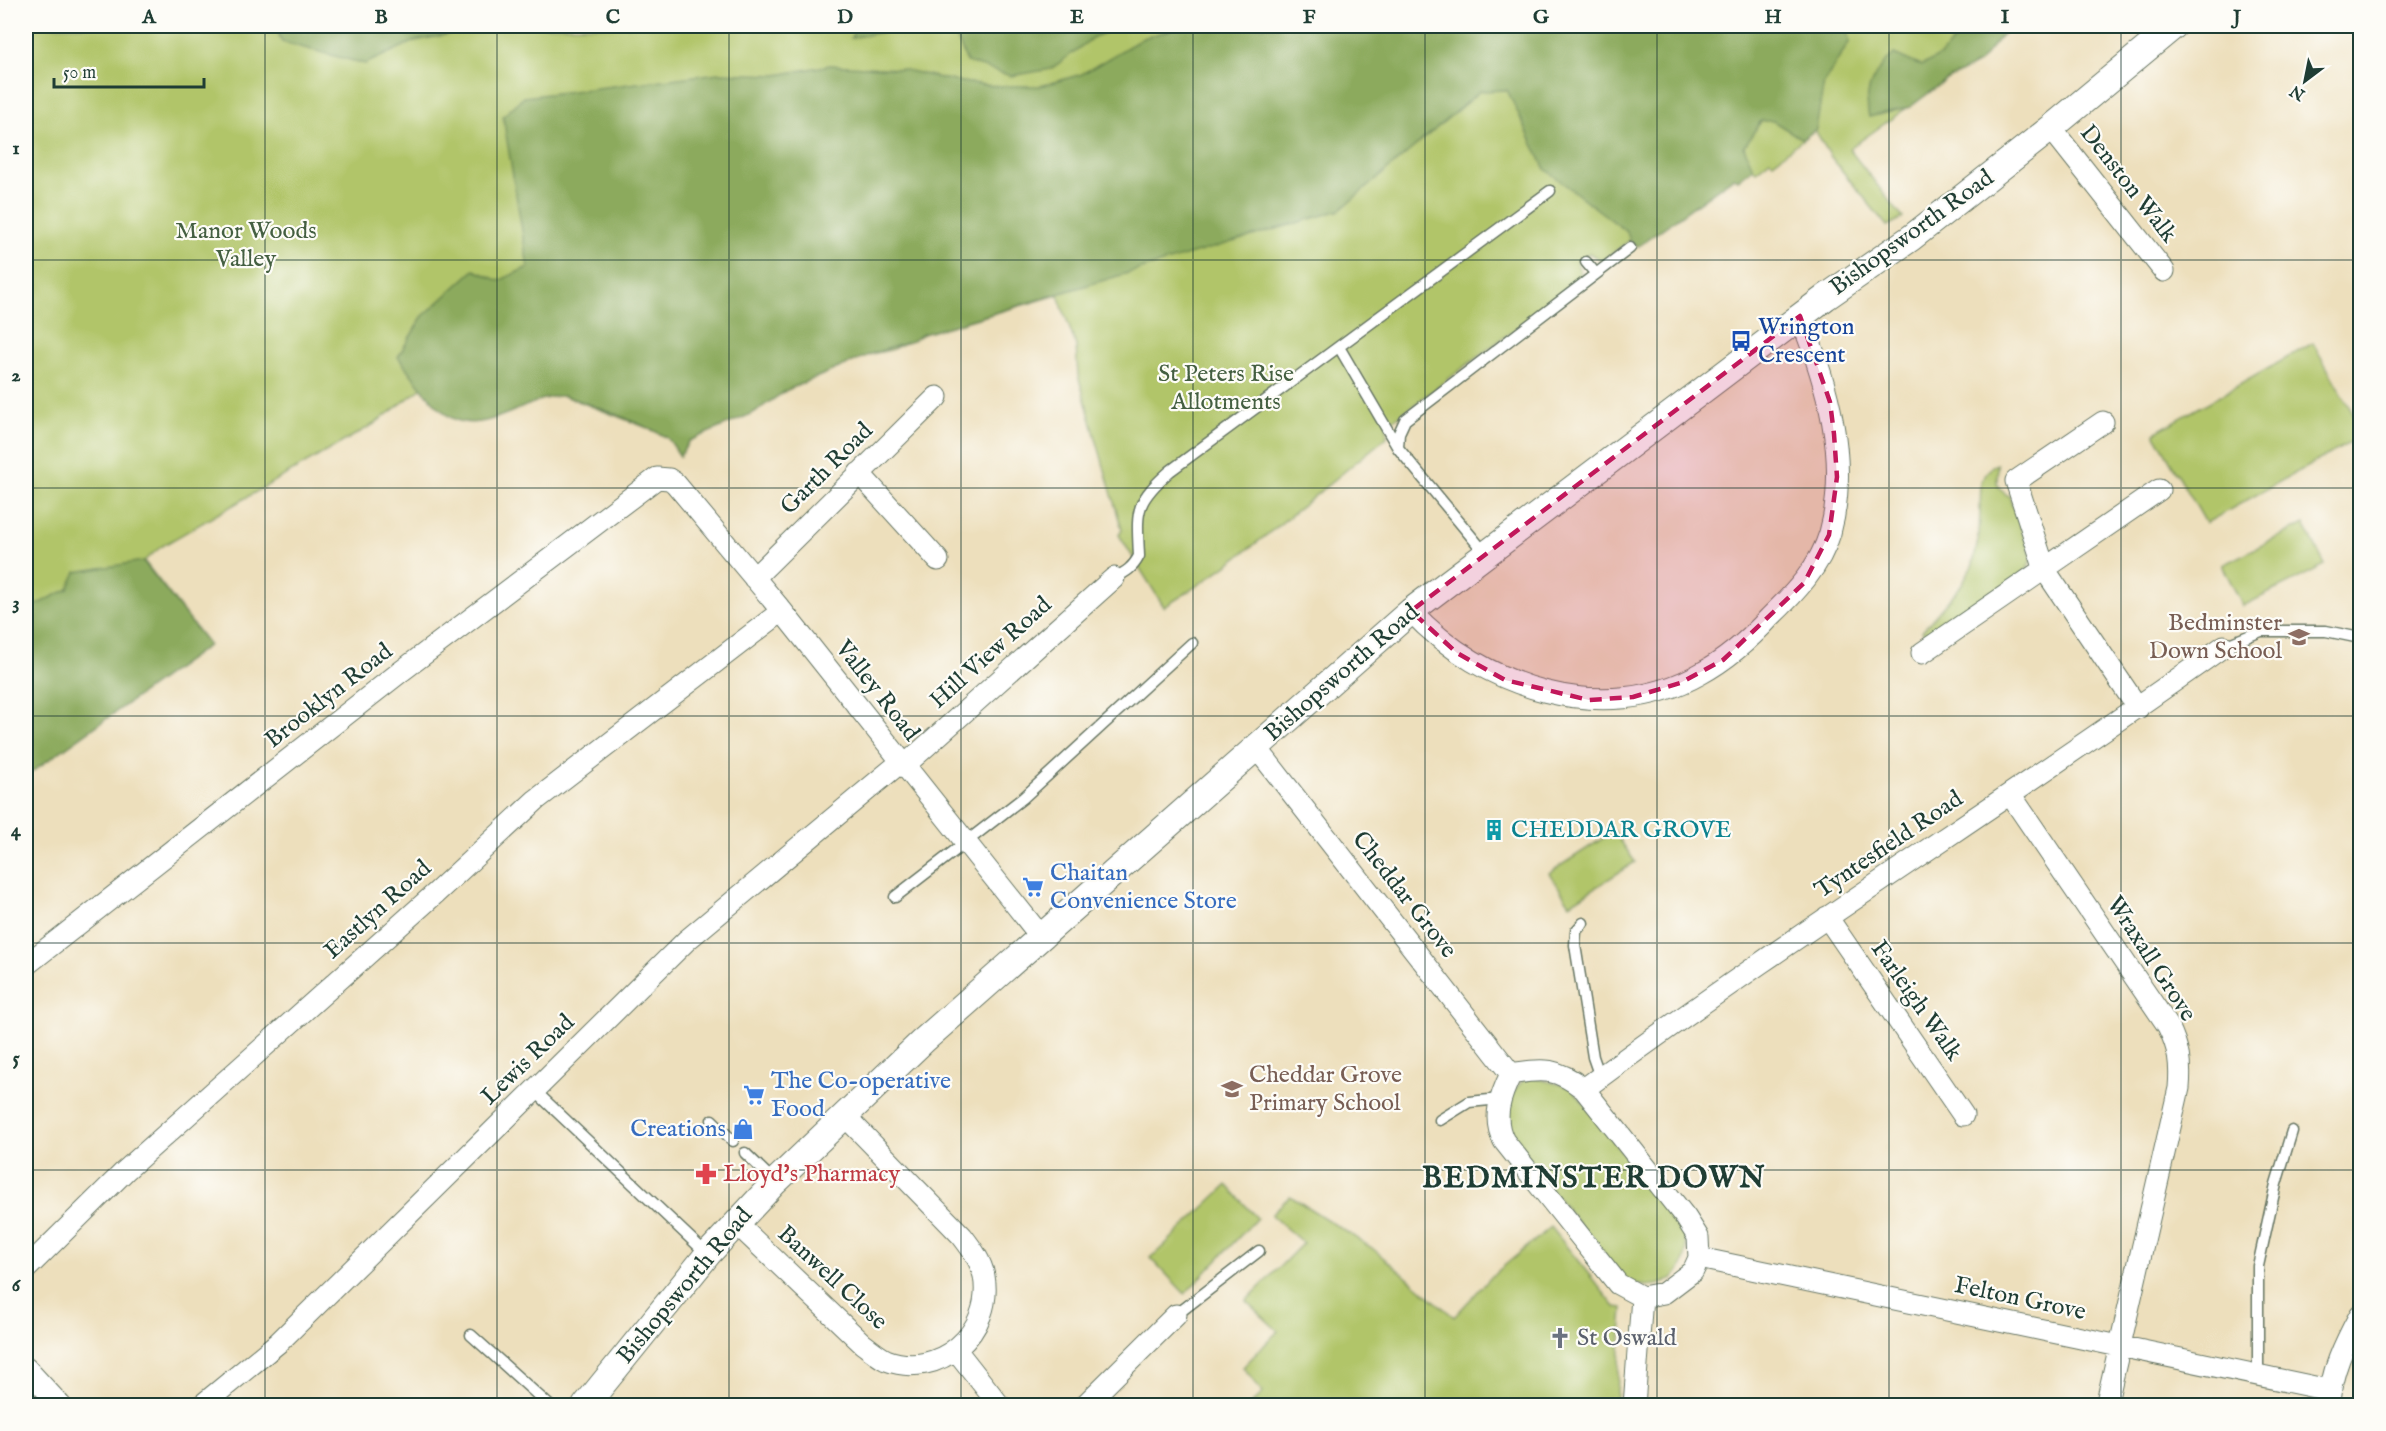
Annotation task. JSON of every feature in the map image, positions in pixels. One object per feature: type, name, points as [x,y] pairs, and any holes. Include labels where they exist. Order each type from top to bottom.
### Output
[{"type":"street","name":"Bishopsworth Road","points":[[596,1401],[708,1254],[775,1182],[844,1115],[923,1041],[1411,611],[1800,316],[1911,238],[2051,128],[2175,26]]},
{"type":"street","name":"Denston Walk","points":[[2051,128],[2164,271]]},
{"type":"street","points":[[1411,611],[1457,653],[1505,680],[1539,691],[1589,700],[1633,697],[1680,684],[1723,660],[1755,633],[1804,583],[1829,535],[1835,510],[1837,477],[1830,402],[1800,316]]},
{"type":"street","name":"Garth Road","points":[[754,578],[936,398]]},
{"type":"street","points":[[2103,422],[2016,481],[2045,570],[2138,708]]},
{"type":"street","points":[[859,472],[938,560]]},
{"type":"street","name":"Brooklyn Road","points":[[26,965],[399,673],[657,478],[669,479]]},
{"type":"street","name":"Valley Road","points":[[669,479],[782,611],[1042,938]]},
{"type":"street","points":[[1922,653],[2159,490]]},
{"type":"street","name":"Hill View Road","points":[[903,764],[1114,578]]},
{"type":"street","name":"Eastlyn Road","points":[[26,1269],[125,1171],[428,900],[536,800],[782,611]]},
{"type":"street","name":"Tyntesfield Road","points":[[1592,1083],[1827,917],[2138,708],[2224,646]]},
{"type":"street","name":"Cheddar Grove","points":[[1256,747],[1511,1074]]},
{"type":"street","name":"Lewis Road","points":[[201,1406],[279,1342],[687,940],[903,764]]},
{"type":"street","name":"Wraxall Grove","points":[[2010,794],[2168,1026],[2176,1043],[2181,1063],[2179,1088],[2106,1406]]},
{"type":"street","name":"Farleigh Walk","points":[[1827,917],[1963,1115]]},
{"type":"street","points":[[1551,1070],[1592,1083],[1698,1237],[1700,1258],[1693,1271],[1681,1282],[1664,1293],[1642,1297],[1618,1284],[1504,1141],[1498,1129],[1500,1099],[1511,1074],[1551,1070]]},
{"type":"street","name":"Banwell Close","points":[[736,1223],[863,1344],[884,1359],[906,1365],[931,1363],[956,1350],[968,1339],[976,1326],[985,1302],[984,1276],[977,1256],[962,1236],[844,1115]]},
{"type":"street","name":"Felton Grove","points":[[1700,1258],[2258,1376],[2329,1398]]},
{"type":"street","points":[[1634,1406],[1642,1297]]},
{"type":"street","points":[[1084,1406],[1176,1315]]},
{"type":"street","points":[[2329,1398],[2344,1345],[2361,1315]]},
{"type":"street","points":[[956,1350],[1000,1406]]},
{"type":"street","points":[[26,1368],[61,1406]]},
{"type":"lane","points":[[1114,578],[1130,570],[1139,556],[1138,521],[1140,506],[1147,491],[1170,471],[1550,191]]},
{"type":"lane","points":[[1398,448],[1399,433],[1405,420],[1630,248]]},
{"type":"lane","points":[[1586,262],[1596,274]]},
{"type":"lane","points":[[1339,347],[1398,448],[1485,553]]},
{"type":"lane","points":[[2224,646],[2261,631],[2326,631],[2361,638]]},
{"type":"lane","points":[[895,897],[1023,798],[1192,643]]},
{"type":"lane","points":[[1583,923],[1576,931],[1575,945],[1593,1057],[1592,1083]]},
{"type":"lane","points":[[534,1090],[708,1254]]},
{"type":"lane","points":[[1440,1120],[1469,1102],[1500,1099]]},
{"type":"lane","points":[[712,1120],[733,1141]]},
{"type":"lane","points":[[2258,1376],[2258,1266],[2276,1184],[2292,1131]]},
{"type":"lane","points":[[745,1153],[775,1182]]},
{"type":"lane","points":[[1176,1315],[1259,1251]]},
{"type":"lane","points":[[471,1335],[550,1406]]},
{"type":"highlighted area","points":[[1800,316],[1830,402],[1837,477],[1829,535],[1804,583],[1723,660],[1680,683],[1633,697],[1589,700],[1505,680],[1457,653],[1411,611],[1485,553]]},
{"type":"green space","name":"Manor Woods Valley","points":[[26,26],[2011,26],[1946,80],[1849,149],[1903,218],[1887,226],[1831,157],[1815,130],[1773,162],[1770,160],[1756,171],[1753,168],[1738,180],[1734,177],[1637,247],[1629,241],[1602,261],[1589,253],[1577,263],[1581,273],[1579,281],[1387,425],[1387,437],[1278,526],[1194,588],[1164,607],[1119,535],[1122,530],[1078,375],[1076,346],[1058,295],[923,334],[891,350],[871,354],[787,390],[753,413],[689,441],[680,456],[668,438],[562,395],[422,388],[374,424],[162,546],[144,561],[209,645],[26,776]]},
{"type":"green space","points":[[488,26],[415,41],[365,64],[282,42],[276,27]]},
{"type":"green space","points":[[856,26],[896,26],[886,31],[851,38]]},
{"type":"green space","points":[[947,26],[1121,26],[1094,37],[1051,69],[1011,76],[967,62],[956,36]]},
{"type":"green space","points":[[1183,26],[1844,26],[1850,41],[1824,82],[1816,129],[1802,139],[1773,121],[1761,121],[1744,147],[1753,168],[1738,180],[1734,177],[1637,247],[1630,241],[1627,232],[1545,169],[1507,90],[1480,91],[1340,210],[923,334],[912,341],[871,354],[787,390],[753,413],[689,441],[680,456],[669,440],[661,434],[568,397],[548,398],[479,422],[465,422],[452,418],[431,399],[398,357],[422,317],[474,270],[499,281],[528,267],[503,116],[524,97],[719,73],[777,75],[830,65],[901,69],[954,81],[993,86],[1040,86],[1082,74],[1143,38]]},
{"type":"green space","points":[[1967,26],[2009,26],[1979,63],[1945,81],[1910,107],[1869,117],[1869,90],[1876,74],[1887,60],[1894,54],[1921,66],[1941,55]]},
{"type":"green space","points":[[2313,343],[2360,426],[2360,437],[2206,523],[2154,433]]},
{"type":"green space","points":[[1997,464],[1998,485],[2009,496],[2032,558],[2026,571],[1929,639],[1922,631],[1960,587],[1973,564],[1979,536],[1981,481],[1992,466]]},
{"type":"green space","points":[[2304,524],[2325,565],[2243,606],[2222,565]]},
{"type":"green space","points":[[143,561],[209,645],[26,776],[26,610],[68,589],[76,572]]},
{"type":"green space","points":[[1614,831],[1635,862],[1570,904],[1549,873]]},
{"type":"green space","points":[[1530,1077],[1571,1087],[1684,1232],[1686,1247],[1684,1259],[1680,1270],[1672,1278],[1652,1286],[1625,1281],[1522,1154],[1505,1120],[1515,1089]]},
{"type":"green space","points":[[1227,1185],[1257,1218],[1185,1294],[1151,1258]]},
{"type":"green space","points":[[1290,1196],[1372,1248],[1454,1317],[1493,1275],[1551,1227],[1615,1307],[1623,1308],[1616,1405],[1250,1405],[1263,1393],[1243,1367],[1278,1331],[1246,1301],[1303,1243],[1271,1215]]},
{"type":"place","name":"Wrington Crescent","points":[[1741,341]]},
{"type":"place","name":"Bedminster Down School","points":[[2299,637]]},
{"type":"place","name":"CHEDDAR GROVE","points":[[1494,830]]},
{"type":"place","name":"Chaitan Convenience Store","points":[[1033,887]]},
{"type":"place","name":"Cheddar Grove Primary School","points":[[1232,1089]]},
{"type":"place","name":"The Co-operative Food","points":[[754,1095]]},
{"type":"place","name":"Creations","points":[[743,1129]]},
{"type":"place","name":"Lloyd's Pharmacy","points":[[706,1174]]},
{"type":"place","name":"St Oswald","points":[[1560,1338]]},
{"type":"district","name":"BEDMINSTER DOWN","points":[[1594,1179]]},
{"type":"park label","name":"St Peters Rise Allotments","points":[[1226,388]]}]
